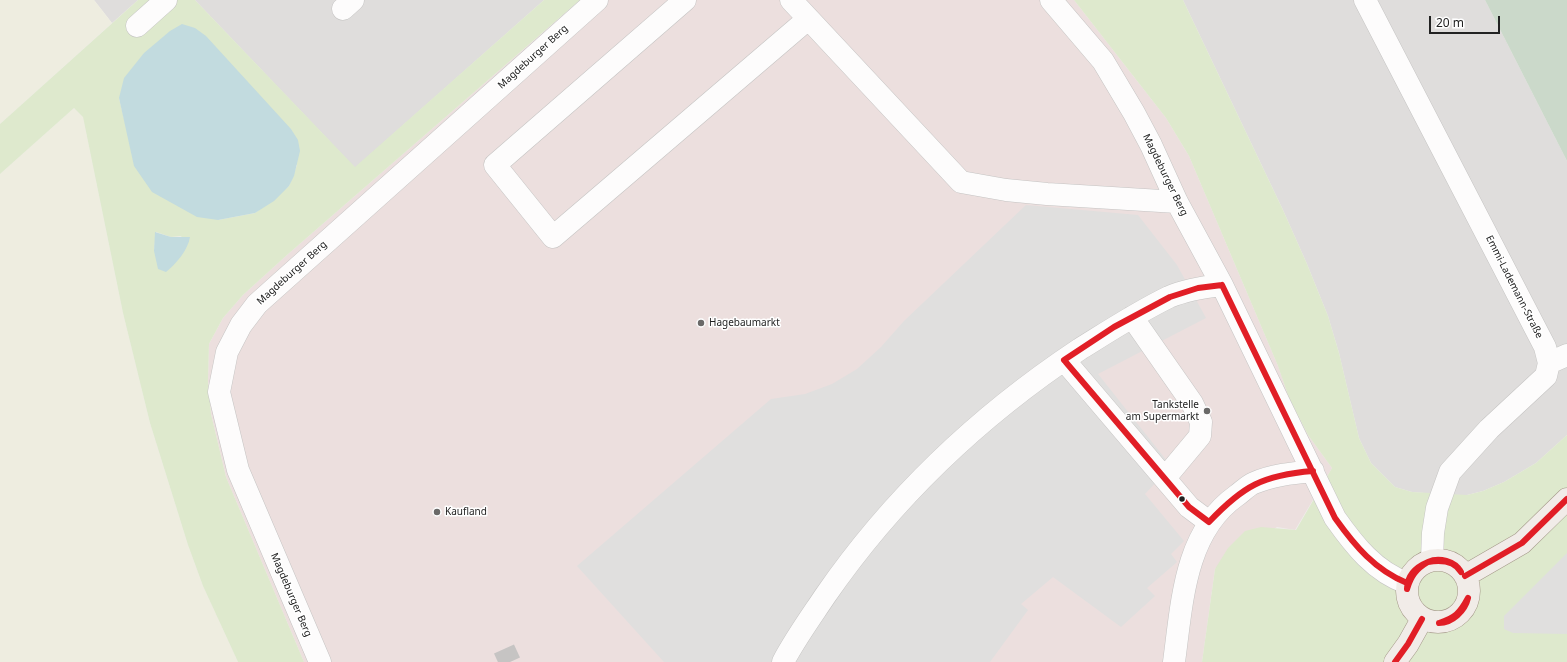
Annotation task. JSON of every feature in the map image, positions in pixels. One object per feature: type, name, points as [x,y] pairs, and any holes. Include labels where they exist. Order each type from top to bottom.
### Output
[{"type":"main road","points":[[1465,576],[1522,543],[1567,499]]},
{"type":"main road","points":[[1432,560],[1442,560],[1451,563],[1465,576],[1469,596],[1466,606],[1451,620],[1441,623],[1422,619],[1414,612],[1408,603],[1406,593],[1407,583],[1416,568],[1424,563],[1432,560]]},
{"type":"main road","points":[[1395,662],[1408,644],[1422,619]]},
{"type":"street","points":[[137,26],[166,0]]},
{"type":"street","name":"Magdeburger Berg","points":[[320,662],[238,470],[219,392],[227,352],[241,325],[257,304],[597,0]]},
{"type":"street","points":[[684,0],[495,166],[553,237],[808,19]]},
{"type":"street","points":[[791,0],[961,182],[1006,190],[1047,194],[1177,202]]},
{"type":"street","name":"Magdeburger Berg","points":[[1051,0],[1103,62],[1148,138],[1177,202],[1222,285],[1335,518],[1355,546],[1378,568],[1393,578],[1407,583]]},
{"type":"street","name":"Emmi-Lademann-Straße","points":[[1365,0],[1545,347],[1558,359],[1546,376],[1489,429],[1450,472],[1437,508],[1433,533],[1432,560]]},
{"type":"street","points":[[783,662],[850,560],[887,515],[928,471],[970,432],[1016,394],[1114,327],[1170,297],[1198,288],[1222,285]]},
{"type":"street","points":[[1132,317],[1192,402],[1202,422],[1200,436],[1165,478]]},
{"type":"street","points":[[1064,360],[1189,507],[1209,522]]},
{"type":"street","points":[[1174,662],[1186,577],[1195,548],[1209,522],[1227,502],[1253,484],[1280,474],[1313,471]]},
{"type":"shaded area","points":[[0,0],[94,0],[112,23],[0,124]]},
{"type":"shaded area","points":[[94,0],[138,0],[112,23]]},
{"type":"shaded area","points":[[195,0],[544,0],[355,168]]},
{"type":"shaded area","points":[[580,0],[1074,0],[1166,118],[1189,156],[1278,366],[1289,398],[1308,435],[1332,468],[1295,530],[1277,527],[1215,569],[1202,662],[304,662],[226,477],[211,414],[208,381],[209,344],[223,318],[243,295]]},
{"type":"shaded area","points":[[1183,0],[1485,0],[1567,161],[1567,435],[1536,463],[1504,482],[1483,491],[1467,495],[1451,495],[1412,492],[1395,487],[1371,463],[1359,438],[1339,353],[1328,316],[1307,264],[1283,210]]},
{"type":"shaded area","points":[[74,108],[83,117],[123,313],[150,423],[188,545],[203,586],[238,662],[0,662],[0,174]]},
{"type":"shaded area","points":[[1026,205],[1138,215],[1177,265],[1206,318],[1098,374],[1171,466],[1145,494],[1184,541],[1171,554],[1177,562],[1147,588],[1155,596],[1121,627],[1053,577],[1021,604],[1028,610],[990,662],[664,662],[577,566],[771,399],[805,394],[832,384],[857,369],[881,347],[904,321]]},
{"type":"shaded area","points":[[1567,553],[1567,634],[1513,633],[1504,629],[1504,616]]},
{"type":"green space","points":[[138,0],[195,0],[355,167],[544,0],[580,0],[243,295],[223,318],[209,344],[208,381],[211,414],[226,477],[304,662],[238,662],[203,586],[188,545],[150,423],[123,313],[83,117],[74,108],[0,174],[0,124]],"holes":[[[119,98],[297,165],[289,186],[255,213],[218,220],[127,131]],[[156,232],[171,237],[182,236],[154,251]]]},
{"type":"green space","points":[[1074,0],[1183,0],[1283,210],[1328,316],[1339,353],[1359,438],[1371,463],[1395,487],[1412,492],[1467,495],[1483,491],[1504,482],[1536,463],[1567,435],[1567,662],[1202,662],[1215,569],[1228,548],[1245,531],[1261,527],[1296,530],[1332,468],[1308,435],[1289,398],[1278,366],[1189,156],[1166,118]]},
{"type":"green space","points":[[1485,0],[1567,0],[1567,161]]},
{"type":"water","points":[[182,24],[195,28],[206,36],[291,129],[298,140],[300,151],[294,176],[289,186],[274,201],[255,213],[218,220],[197,217],[152,192],[134,166],[119,98],[124,78],[144,53],[170,31]]},
{"type":"water","points":[[155,232],[171,237],[190,237],[187,247],[181,256],[166,272],[158,269],[154,251]]},
{"type":"tunnel","points":[[504,649],[510,662]]},
{"type":"transit line","points":[[1222,285],[1335,518],[1366,556],[1385,571],[1407,583]]},
{"type":"transit line","points":[[1064,360],[1114,327],[1170,297],[1198,288],[1222,285]]},
{"type":"transit line","points":[[1064,360],[1189,507],[1209,522]]},
{"type":"transit line","points":[[1209,522],[1233,499],[1255,484],[1280,476],[1313,471]]},
{"type":"transit line","points":[[1465,576],[1522,543],[1567,499]]},
{"type":"transit line","points":[[1428,562],[1437,560],[1446,561],[1455,565],[1461,572]]},
{"type":"transit line","points":[[1428,562],[1442,561],[1451,563],[1461,572]]},
{"type":"transit line","points":[[1407,589],[1407,584],[1413,572],[1428,562]]},
{"type":"transit line","points":[[1407,589],[1414,573],[1428,562]]},
{"type":"transit line","points":[[1439,623],[1453,619],[1461,612],[1468,598]]},
{"type":"transit line","points":[[1439,623],[1456,614],[1468,598]]},
{"type":"transit line","points":[[1395,662],[1408,644],[1422,619]]},
{"type":"place","name":"Hagebaumarkt","points":[[701,323]]},
{"type":"place","name":"Tankstelle am Supermarkt","points":[[1207,411]]},
{"type":"place","name":"Kaufland","points":[[437,512]]}]
